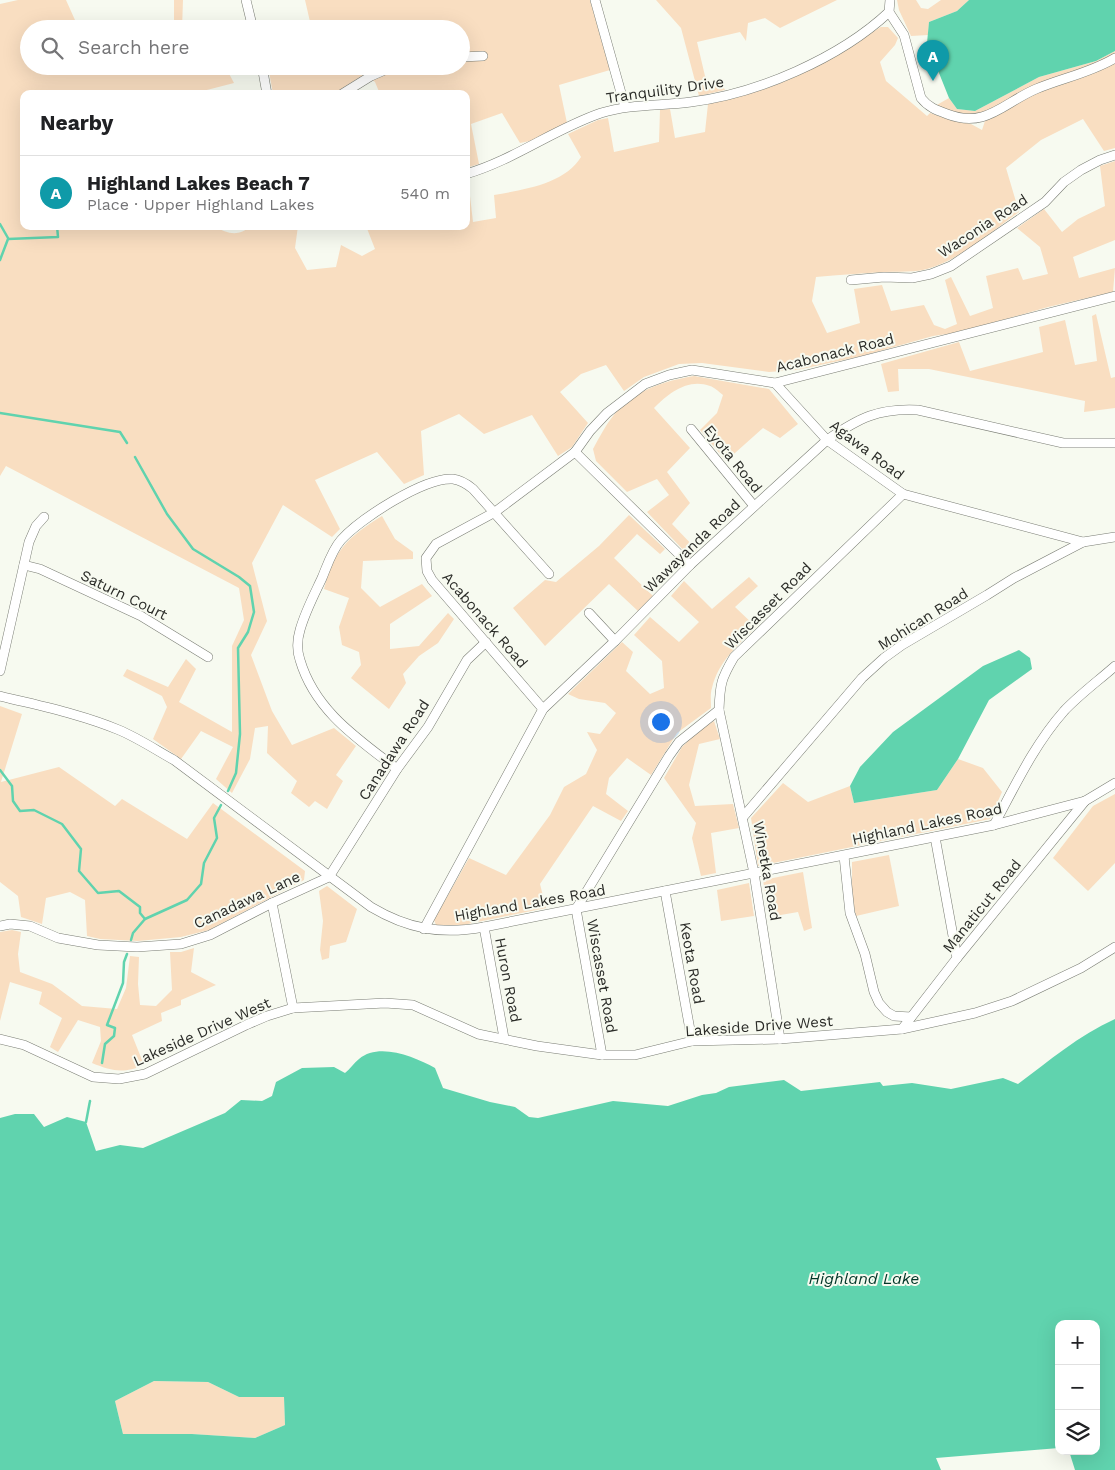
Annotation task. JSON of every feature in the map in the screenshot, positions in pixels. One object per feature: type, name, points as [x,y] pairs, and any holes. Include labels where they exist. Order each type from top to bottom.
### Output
[{"type":"street","points":[[246,0],[251,20]]},
{"type":"street","points":[[595,0],[626,106]]},
{"type":"street","points":[[890,0],[889,12],[904,34],[921,98],[932,109],[956,118],[977,119],[987,116],[1034,90],[1088,72],[1115,58]]},
{"type":"street","name":"Tranquility Drive","points":[[470,173],[487,167],[600,114],[626,106],[673,104],[712,98],[752,88],[781,78],[848,42],[874,26],[889,12]]},
{"type":"street","points":[[470,57],[482,56]]},
{"type":"street","points":[[264,75],[266,90]]},
{"type":"street","points":[[350,90],[373,75]]},
{"type":"street","name":"Waconia Road","points":[[851,280],[884,277],[912,278],[931,274],[951,266],[1045,202],[1064,182],[1081,170],[1115,155]]},
{"type":"street","name":"Acabonack Road","points":[[543,709],[432,580],[427,571],[426,558],[432,548],[442,540],[495,512],[575,452],[590,431],[623,399],[645,384],[669,375],[692,370],[775,383],[1115,296]]},
{"type":"street","name":"Agawa Road","points":[[775,383],[827,440],[903,494]]},
{"type":"street","name":"Wawayanda Road","points":[[424,929],[543,709],[615,641],[690,565],[827,440],[849,425],[872,414],[897,409],[918,410],[1063,443],[1115,443]]},
{"type":"street","name":"Eyota Road","points":[[691,429],[754,506]]},
{"type":"street","points":[[575,452],[690,565]]},
{"type":"street","points":[[397,769],[333,717],[318,699],[307,679],[300,659],[298,646],[304,618],[340,541],[394,500],[430,484],[454,479],[467,484],[495,512],[549,574]]},
{"type":"street","points":[[903,494],[1083,542],[1115,537]]},
{"type":"street","name":"Wiscasset Road","points":[[602,1055],[576,909],[679,742],[719,710],[720,686],[725,672],[734,657],[903,494]]},
{"type":"street","points":[[0,671],[29,542],[36,526],[44,517]]},
{"type":"street","name":"Mohican Road","points":[[743,817],[862,678],[884,658],[902,645],[987,596],[1014,578],[1083,542]]},
{"type":"street","name":"Saturn Court","points":[[24,565],[40,569],[141,616],[208,657]]},
{"type":"street","points":[[589,613],[615,641]]},
{"type":"street","name":"Canadawa Road","points":[[329,877],[397,769],[428,727],[467,660],[486,642]]},
{"type":"street","points":[[994,825],[1036,748],[1050,728],[1065,710],[1115,666]]},
{"type":"street","name":"Highland Lakes Road","points":[[0,696],[80,716],[139,739],[174,760],[371,908],[400,922],[424,929],[452,931],[484,928],[994,825],[1085,801],[1115,783]]},
{"type":"street","name":"Winetka Road","points":[[719,710],[754,873],[780,1039]]},
{"type":"street","name":"Manaticut Road","points":[[902,1029],[957,958],[1085,801]]},
{"type":"street","points":[[935,837],[957,958]]},
{"type":"street","points":[[844,856],[850,913],[865,954],[874,992],[879,1003],[887,1012],[894,1016],[911,1017]]},
{"type":"street","name":"Canadawa Lane","points":[[0,926],[10,924],[30,926],[58,938],[98,945],[137,947],[181,944],[210,936],[272,903],[329,877]]},
{"type":"street","name":"Keota Road","points":[[665,890],[692,1041]]},
{"type":"street","points":[[272,903],[293,1008]]},
{"type":"street","name":"Huron Road","points":[[484,928],[504,1038]]},
{"type":"street","name":"Lakeside Drive West","points":[[0,1039],[24,1045],[93,1077],[131,1078],[145,1074],[260,1019],[293,1008],[385,1003],[412,1005],[478,1034],[538,1046],[602,1055],[636,1055],[692,1041],[780,1039],[902,1029],[975,1013],[1012,1001],[1081,968],[1113,947]]},
{"type":"shaded area","points":[[18,0],[66,0],[75,20],[20,20],[20,75],[230,75],[234,83],[207,90],[20,90],[20,230],[222,230],[237,233],[245,230],[297,230],[295,248],[307,270],[336,267],[341,245],[362,256],[375,249],[368,230],[470,230],[470,196],[473,222],[496,218],[494,195],[530,188],[565,174],[581,157],[568,134],[598,120],[608,118],[614,152],[659,142],[660,110],[670,109],[675,138],[705,132],[708,104],[774,86],[820,63],[881,27],[888,27],[898,38],[895,45],[880,62],[886,81],[927,116],[930,113],[971,124],[982,130],[985,121],[1034,94],[1089,75],[1115,62],[1115,148],[1104,151],[1083,119],[1041,140],[1006,168],[1019,212],[975,244],[952,259],[922,270],[816,277],[812,301],[827,333],[860,323],[854,289],[882,285],[891,311],[924,305],[934,325],[945,329],[957,324],[945,280],[951,277],[970,316],[993,308],[986,276],[1018,268],[1023,280],[1048,274],[1040,247],[1017,228],[1044,209],[1062,232],[1078,219],[1105,206],[1100,166],[1115,161],[1115,240],[1073,257],[1079,278],[1115,268],[1113,292],[1048,307],[961,332],[933,336],[862,356],[797,370],[769,372],[702,363],[679,364],[644,377],[624,391],[606,365],[581,374],[560,392],[588,423],[572,447],[558,456],[532,415],[484,434],[459,414],[421,431],[424,475],[404,484],[377,452],[315,480],[340,529],[332,537],[283,505],[252,563],[267,621],[251,655],[272,711],[292,745],[334,728],[356,746],[336,775],[343,781],[327,809],[315,801],[309,807],[291,793],[297,781],[267,753],[268,726],[255,728],[250,759],[232,793],[216,779],[233,747],[201,731],[181,759],[153,739],[167,707],[162,696],[123,676],[127,669],[168,687],[186,659],[196,669],[179,702],[232,732],[232,646],[244,620],[239,588],[6,466],[0,476],[0,4]]},
{"type":"shaded area","points":[[174,0],[183,0],[182,20],[174,20]]},
{"type":"shaded area","points":[[305,0],[590,0],[610,70],[559,85],[567,123],[535,140],[520,143],[502,113],[471,124],[479,164],[470,167],[470,90],[378,90],[375,82],[366,75],[470,75],[470,20],[310,20]]},
{"type":"shaded area","points":[[656,0],[837,0],[780,28],[765,18],[748,23],[746,41],[740,32],[697,42],[705,76],[712,84],[723,86],[725,90],[699,96],[681,28]]},
{"type":"shaded area","points":[[897,0],[916,0],[921,8],[928,9],[941,0],[969,0],[957,11],[929,22],[928,35],[911,36],[899,10]]},
{"type":"shaded area","points":[[1115,51],[1115,55],[976,115],[957,114],[935,106],[949,98],[957,109],[975,111],[1039,77],[1096,61]]},
{"type":"shaded area","points":[[270,75],[363,75],[340,90],[272,90]]},
{"type":"shaded area","points":[[1096,314],[1111,378],[1115,377],[1115,408],[1084,412],[1085,401],[929,369],[898,369],[899,391],[888,392],[881,364],[959,342],[970,371],[1043,352],[1039,327],[1065,320],[1075,365],[1097,361],[1092,316]]},
{"type":"shaded area","points":[[694,376],[769,389],[798,424],[780,438],[763,428],[726,461],[700,430],[717,413],[723,395],[715,388],[702,384],[687,385],[673,392],[654,408],[690,448],[667,472],[690,503],[672,524],[697,550],[690,557],[647,512],[669,495],[657,479],[627,492],[596,461],[593,449],[610,420],[630,400],[660,384]]},
{"type":"shaded area","points":[[629,515],[665,549],[660,554],[637,534],[614,558],[653,596],[638,611],[609,584],[545,646],[513,608],[545,580],[556,582],[599,546]]},
{"type":"shaded area","points":[[382,516],[395,539],[413,552],[413,559],[363,561],[361,588],[380,607],[422,584],[432,596],[390,624],[390,649],[419,646],[448,613],[454,619],[438,643],[419,656],[403,674],[406,683],[389,709],[351,678],[361,665],[359,652],[342,645],[339,627],[349,598],[324,589],[332,564],[344,546],[351,538]]},
{"type":"shaded area","points":[[749,577],[758,586],[735,607],[756,627],[742,640],[719,670],[711,690],[711,708],[677,733],[651,775],[627,758],[609,778],[606,794],[628,811],[621,821],[593,806],[540,884],[546,908],[463,925],[436,925],[434,920],[469,858],[506,875],[550,815],[564,787],[586,774],[597,750],[587,732],[600,734],[616,713],[605,703],[579,699],[568,694],[622,642],[633,652],[626,671],[650,694],[664,688],[662,661],[634,635],[650,617],[679,642],[699,622],[671,596],[684,581],[712,609]]},
{"type":"shaded area","points":[[0,706],[22,714],[1,782],[59,767],[115,806],[122,799],[187,839],[213,803],[305,871],[304,880],[209,930],[181,937],[138,941],[100,939],[87,936],[85,900],[70,892],[46,898],[42,924],[21,917],[18,896],[0,882]]},
{"type":"shaded area","points":[[714,721],[720,739],[699,744],[689,785],[695,806],[733,804],[739,828],[711,833],[716,873],[701,876],[692,838],[696,823],[664,778],[682,747],[697,732]]},
{"type":"shaded area","points":[[958,759],[983,768],[1002,792],[990,819],[758,866],[751,818],[783,783],[808,802],[850,786],[854,803],[937,790]]},
{"type":"shaded area","points":[[1115,794],[1115,863],[1088,891],[1053,858],[1093,806]]},
{"type":"shaded area","points":[[889,855],[899,906],[856,916],[852,898],[852,862]]},
{"type":"shaded area","points":[[803,872],[812,928],[804,931],[798,912],[769,917],[763,880]]},
{"type":"shaded area","points":[[749,883],[754,916],[721,921],[717,890]]},
{"type":"shaded area","points":[[327,886],[357,909],[346,942],[330,946],[329,958],[322,960],[320,950],[323,921],[319,891]]},
{"type":"shaded area","points":[[12,930],[21,932],[18,954],[20,972],[52,984],[82,1006],[117,1009],[126,988],[130,956],[139,957],[138,984],[140,1005],[156,1006],[172,990],[170,952],[181,952],[194,948],[191,972],[216,985],[181,1000],[181,1005],[161,1013],[162,1021],[132,1035],[144,1065],[130,1070],[106,1068],[92,1063],[101,1041],[100,1027],[78,1020],[58,1052],[50,1047],[62,1018],[39,1004],[42,992],[10,982],[0,1021],[0,932]]},
{"type":"shaded area","points":[[154,1381],[208,1382],[239,1397],[284,1397],[285,1425],[255,1438],[192,1434],[123,1434],[115,1401]]},
{"type":"water","points":[[969,0],[1115,0],[1115,51],[1096,61],[1039,77],[975,111],[957,109],[949,98],[927,43],[929,22],[957,11]]},
{"type":"water","points":[[1019,650],[1030,658],[1032,669],[989,700],[958,759],[937,790],[854,803],[850,786],[860,767],[893,732],[983,666]]},
{"type":"water","name":"Highland Lake","points":[[1115,1019],[1115,1470],[1075,1470],[1070,1455],[1100,1455],[1100,1320],[1055,1320],[1055,1448],[936,1458],[941,1470],[0,1470],[0,1118],[15,1114],[34,1114],[44,1127],[67,1117],[86,1122],[96,1151],[120,1145],[143,1148],[225,1113],[241,1100],[262,1101],[272,1096],[276,1082],[302,1068],[334,1067],[345,1073],[367,1054],[387,1051],[407,1056],[435,1068],[443,1088],[490,1102],[515,1107],[529,1117],[538,1118],[613,1101],[668,1106],[702,1095],[716,1093],[729,1087],[784,1080],[801,1091],[880,1082],[883,1086],[912,1083],[951,1089],[1003,1078],[1018,1084],[1089,1033]],"holes":[[[154,1381],[208,1382],[239,1397],[284,1397],[285,1425],[255,1438],[192,1434],[123,1434],[115,1401]]]},
{"type":"waterway","points":[[0,224],[8,238]]},
{"type":"waterway","points":[[0,260],[8,239],[58,237],[57,230]]},
{"type":"waterway","points":[[0,413],[120,432],[127,443]]},
{"type":"waterway","points":[[135,457],[167,514],[193,549],[239,577],[250,586],[254,612],[248,632],[238,648],[240,734],[236,773],[228,791]]},
{"type":"waterway","points":[[0,770],[12,786],[13,801],[20,811],[34,810],[62,824],[81,849],[79,871],[98,893],[119,891],[140,907],[140,913],[145,919]]},
{"type":"waterway","points":[[131,940],[133,933],[145,919],[187,900],[201,884],[204,863],[217,838],[214,818],[221,805]]},
{"type":"waterway","points":[[102,1063],[105,1044],[114,1036],[115,1028],[107,1025],[123,983],[124,962],[127,954]]},
{"type":"waterway","points":[[86,1122],[90,1101]]},
{"type":"place","name":"Highland Lakes Beach 7","points":[[933,81]]}]
